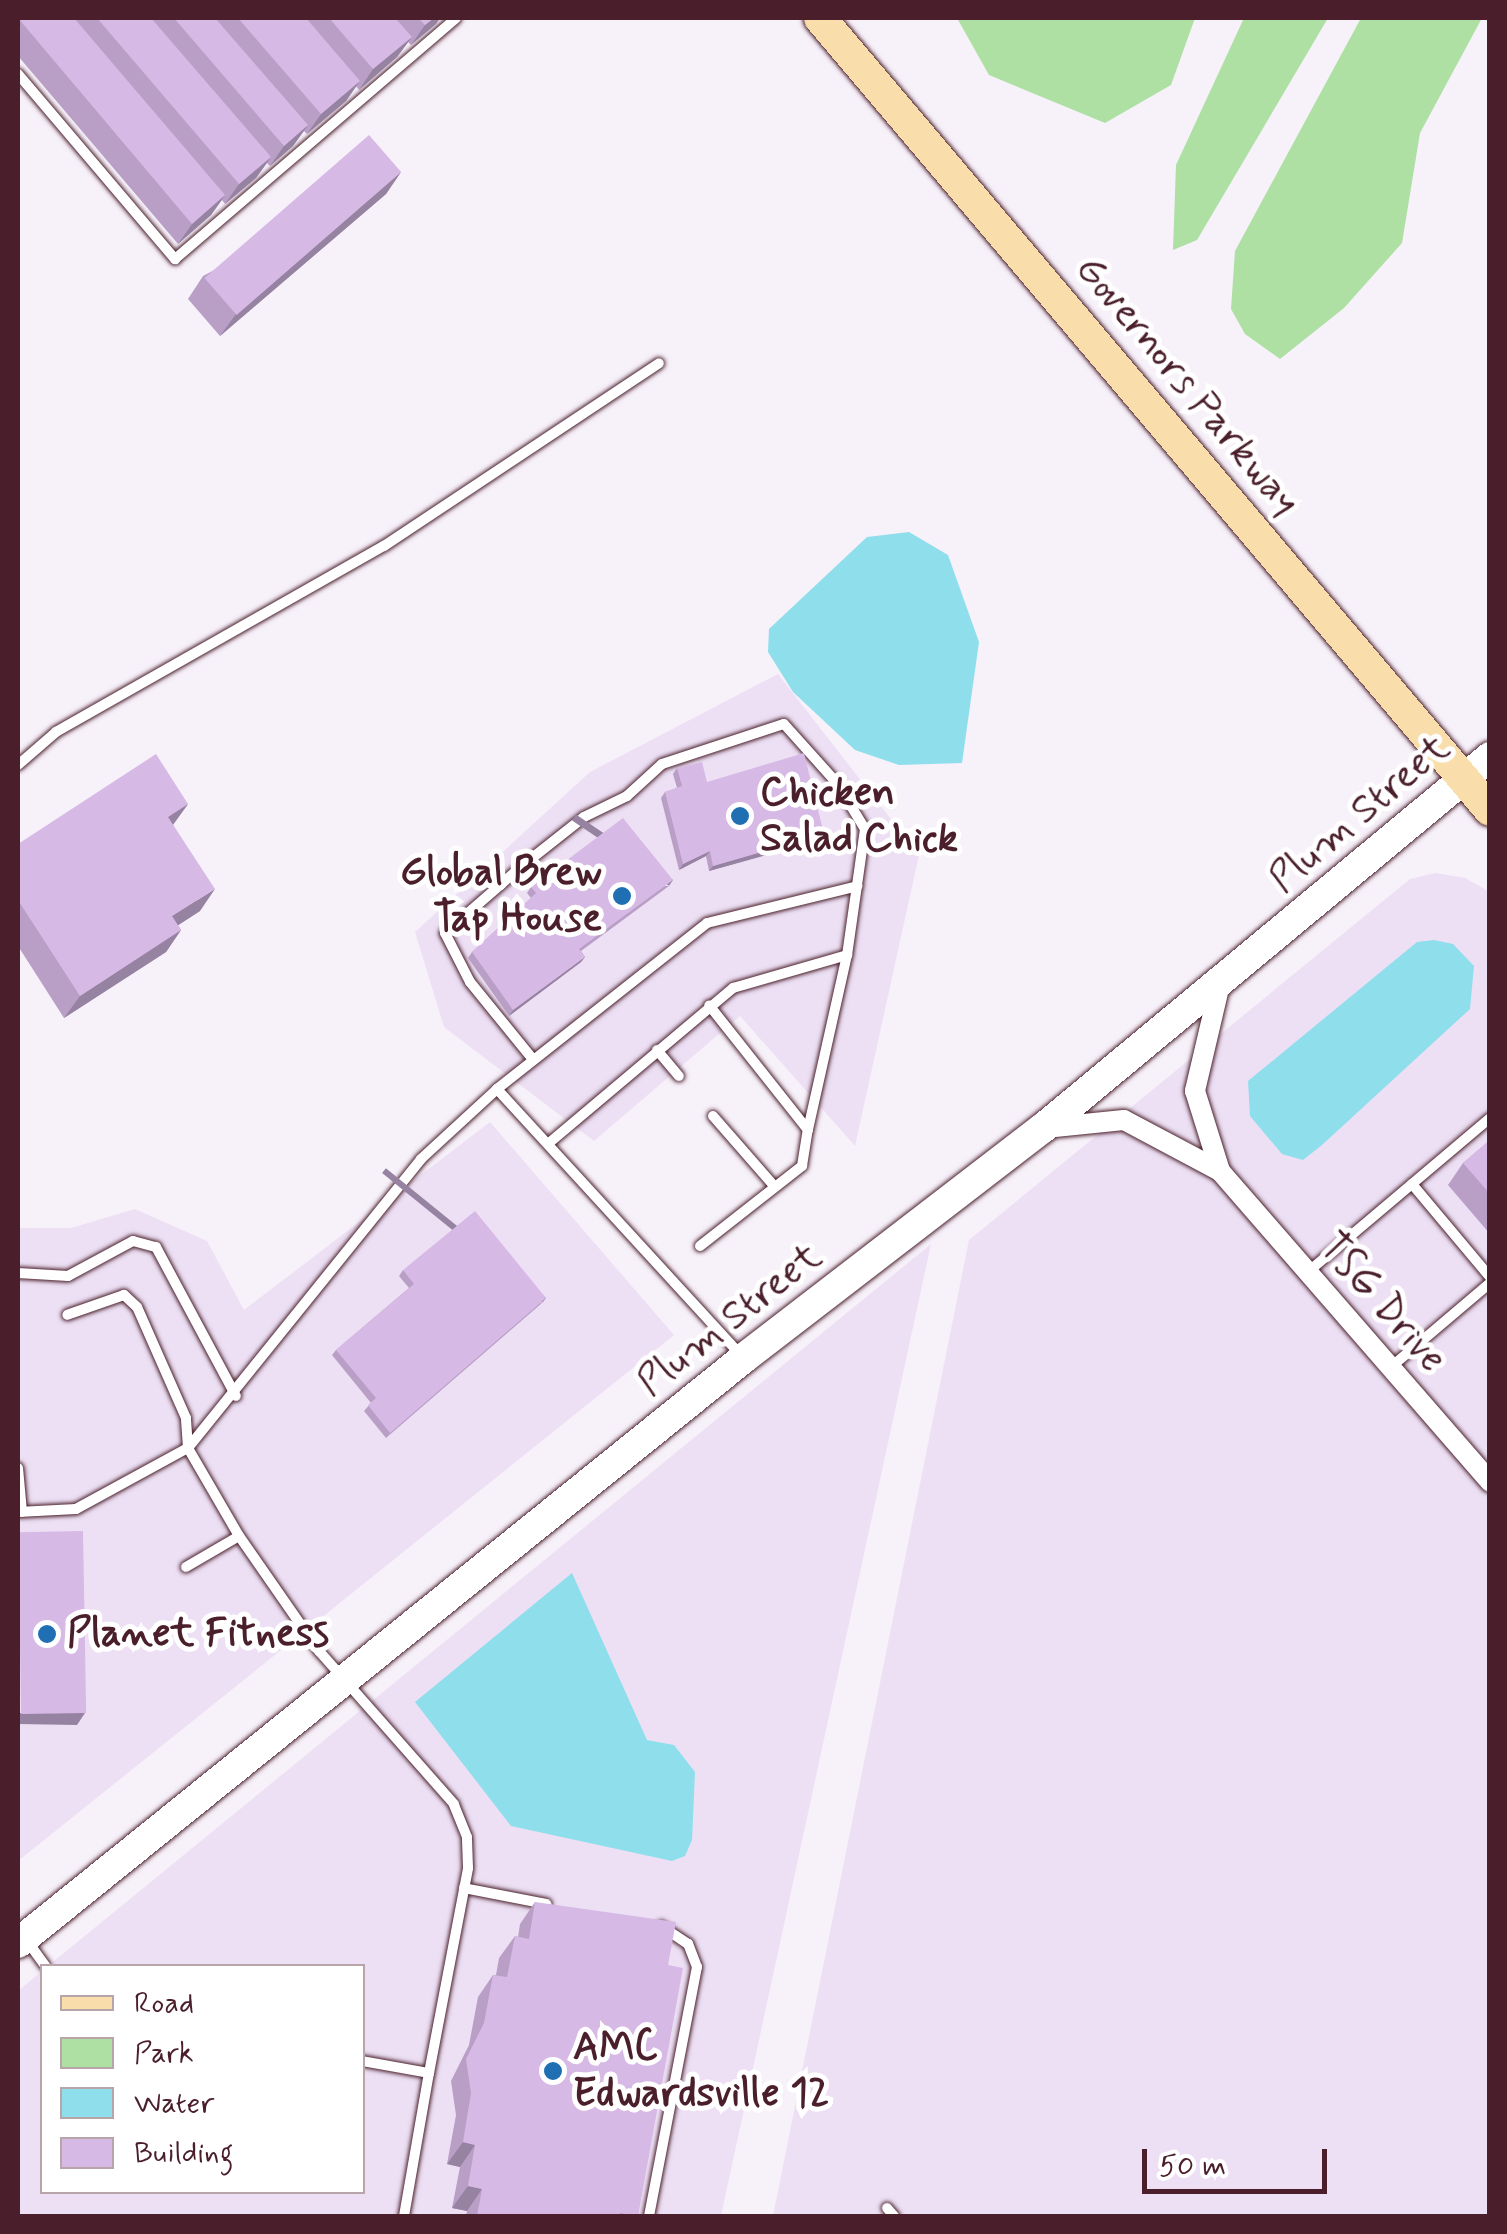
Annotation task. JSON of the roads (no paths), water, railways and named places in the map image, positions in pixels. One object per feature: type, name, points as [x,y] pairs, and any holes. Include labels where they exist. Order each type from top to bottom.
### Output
[{"type":"main road","name":"Governors Parkway","points":[[820,18],[1490,810]]},
{"type":"main road","name":"Plum Street","points":[[21,1941],[744,1358],[1043,1128],[1490,756]]},
{"type":"street","name":"TSG Drive","points":[[1220,984],[1195,1091],[1220,1171]]},
{"type":"street","name":"TSG Drive","points":[[1043,1128],[1124,1120],[1220,1171],[1490,1482]]},
{"type":"lane","points":[[18,74],[175,259],[308,149],[456,18]]},
{"type":"lane","points":[[399,46],[411,60]]},
{"type":"lane","points":[[348,90],[360,104]]},
{"type":"lane","points":[[296,134],[308,149]]},
{"type":"lane","points":[[258,165],[270,180]]},
{"type":"lane","points":[[213,203],[225,218]]},
{"type":"lane","points":[[18,765],[56,732],[384,546],[659,363]]},
{"type":"lane","points":[[532,1057],[470,982],[445,933],[584,817],[627,796],[662,764],[784,724],[856,809],[865,829],[858,886],[802,1166],[700,1246]]},
{"type":"lane","points":[[18,1468],[20,1512],[76,1509],[188,1448],[236,1396],[421,1158],[532,1057],[708,922],[858,886]]},
{"type":"lane","points":[[549,1143],[709,1005],[734,988],[846,956]]},
{"type":"lane","points":[[709,1005],[808,1130]]},
{"type":"lane","points":[[656,1050],[679,1076]]},
{"type":"lane","points":[[497,1089],[744,1358]]},
{"type":"lane","points":[[713,1116],[774,1188]]},
{"type":"lane","points":[[1309,1271],[1490,1118]]},
{"type":"lane","points":[[1391,1367],[1490,1280],[1412,1184]]},
{"type":"lane","points":[[18,1273],[68,1276],[133,1241],[156,1247],[236,1396]]},
{"type":"lane","points":[[68,1314],[124,1295],[137,1307],[186,1418],[188,1448],[238,1536],[346,1682],[454,1804],[467,1837],[464,1888],[404,2216]]},
{"type":"lane","points":[[186,1567],[238,1536]]},
{"type":"lane","points":[[464,1888],[559,1906]]},
{"type":"lane","points":[[649,2216],[698,1967],[674,1928],[654,1925]]},
{"type":"lane","points":[[21,1941],[43,1964]]},
{"type":"lane","points":[[365,2062],[430,2073]]},
{"type":"water","points":[[909,532],[948,555],[979,642],[962,763],[899,765],[855,750],[793,692],[768,652],[769,629],[867,537]]},
{"type":"water","points":[[1417,942],[1453,944],[1474,966],[1470,1009],[1303,1160],[1282,1154],[1250,1116],[1248,1081]]},
{"type":"water","points":[[572,1573],[647,1740],[674,1745],[695,1772],[692,1840],[685,1856],[672,1861],[511,1826],[415,1702]]},
{"type":"place","name":"Chicken Salad Chick","points":[[740,816]]},
{"type":"place","name":"Global Brew Tap House","points":[[622,896]]},
{"type":"place","name":"Planet Fitness","points":[[47,1634]]},
{"type":"place","name":"AMC Edwardsville 12","points":[[553,2071]]}]
